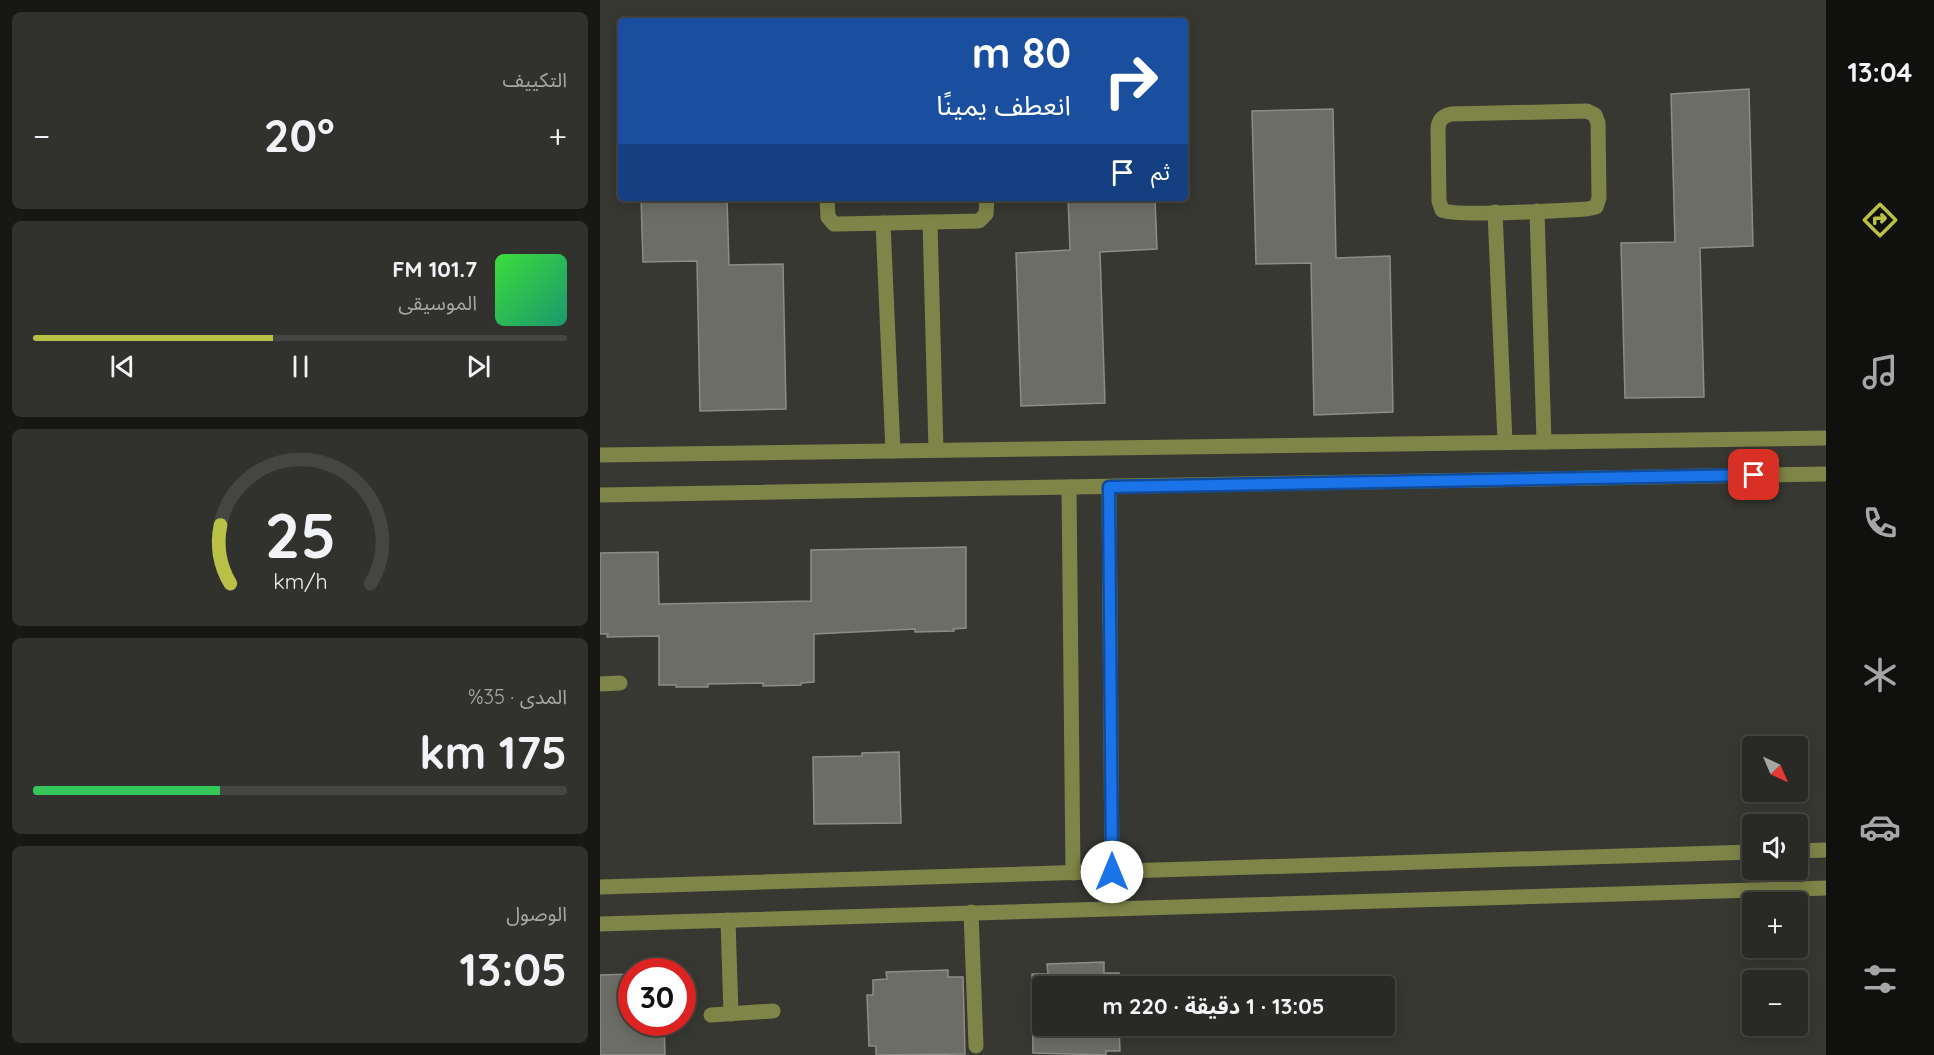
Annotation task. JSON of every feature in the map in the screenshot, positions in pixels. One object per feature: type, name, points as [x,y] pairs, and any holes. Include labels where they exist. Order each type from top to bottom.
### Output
[{"type":"street","points":[[1591,112],[1595,115],[1598,123],[1599,203],[1592,209],[1495,212],[1451,213],[1442,210],[1439,201],[1438,130],[1442,117],[1451,114],[1591,112]]},
{"type":"street","points":[[827,201],[828,217],[834,224],[980,221],[986,214],[987,201]]},
{"type":"street","points":[[1537,211],[1544,442]]},
{"type":"street","points":[[1495,212],[1505,442]]},
{"type":"street","points":[[930,222],[936,450]]},
{"type":"street","points":[[883,223],[893,450]]},
{"type":"street","points":[[600,454],[1826,438]]},
{"type":"street","points":[[600,495],[1826,474]]},
{"type":"street","points":[[1069,487],[1073,873]]},
{"type":"street","points":[[1109,487],[1112,872]]},
{"type":"street","points":[[600,684],[620,683]]},
{"type":"street","points":[[1808,851],[1826,850]]},
{"type":"street","points":[[600,887],[1742,852]]},
{"type":"street","points":[[600,924],[1826,888]]},
{"type":"street","points":[[971,912],[976,1046]]},
{"type":"street","points":[[728,920],[731,1014]]},
{"type":"street","points":[[711,1015],[773,1011]]},
{"type":"building","points":[[1749,89],[1753,246],[1700,248],[1704,397],[1625,398],[1621,243],[1675,242],[1671,94]]},
{"type":"building","points":[[1333,109],[1336,258],[1390,256],[1393,412],[1314,415],[1311,263],[1256,264],[1252,111]]},
{"type":"building","points":[[641,201],[727,201],[729,265],[783,264],[786,409],[700,411],[697,261],[643,262]]},
{"type":"building","points":[[1068,201],[1155,201],[1157,249],[1100,252],[1105,403],[1021,406],[1016,253],[1070,250]]},
{"type":"building","points":[[966,547],[966,628],[953,629],[954,631],[915,632],[915,629],[814,634],[814,682],[801,683],[801,685],[763,686],[763,683],[708,684],[708,687],[659,685],[659,636],[607,637],[608,634],[600,634],[600,553],[658,552],[659,604],[811,601],[811,550]]},
{"type":"building","points":[[899,752],[901,823],[814,824],[813,757],[862,756],[862,753]]},
{"type":"building","points":[[1104,962],[1104,973],[1119,973],[1119,976],[1032,976],[1032,974],[1048,974],[1047,964]]},
{"type":"building","points":[[948,970],[948,977],[963,977],[965,1054],[876,1055],[876,1046],[869,1046],[867,995],[873,995],[873,980],[887,979],[886,972]]},
{"type":"building","points":[[618,974],[618,1036],[664,1036],[665,1055],[600,1055],[600,975]]},
{"type":"building","points":[[1033,1036],[1119,1036],[1120,1051],[1106,1051],[1106,1055],[1033,1053]]},
{"type":"route","points":[[1112,872],[1109,487],[1754,475]]}]
